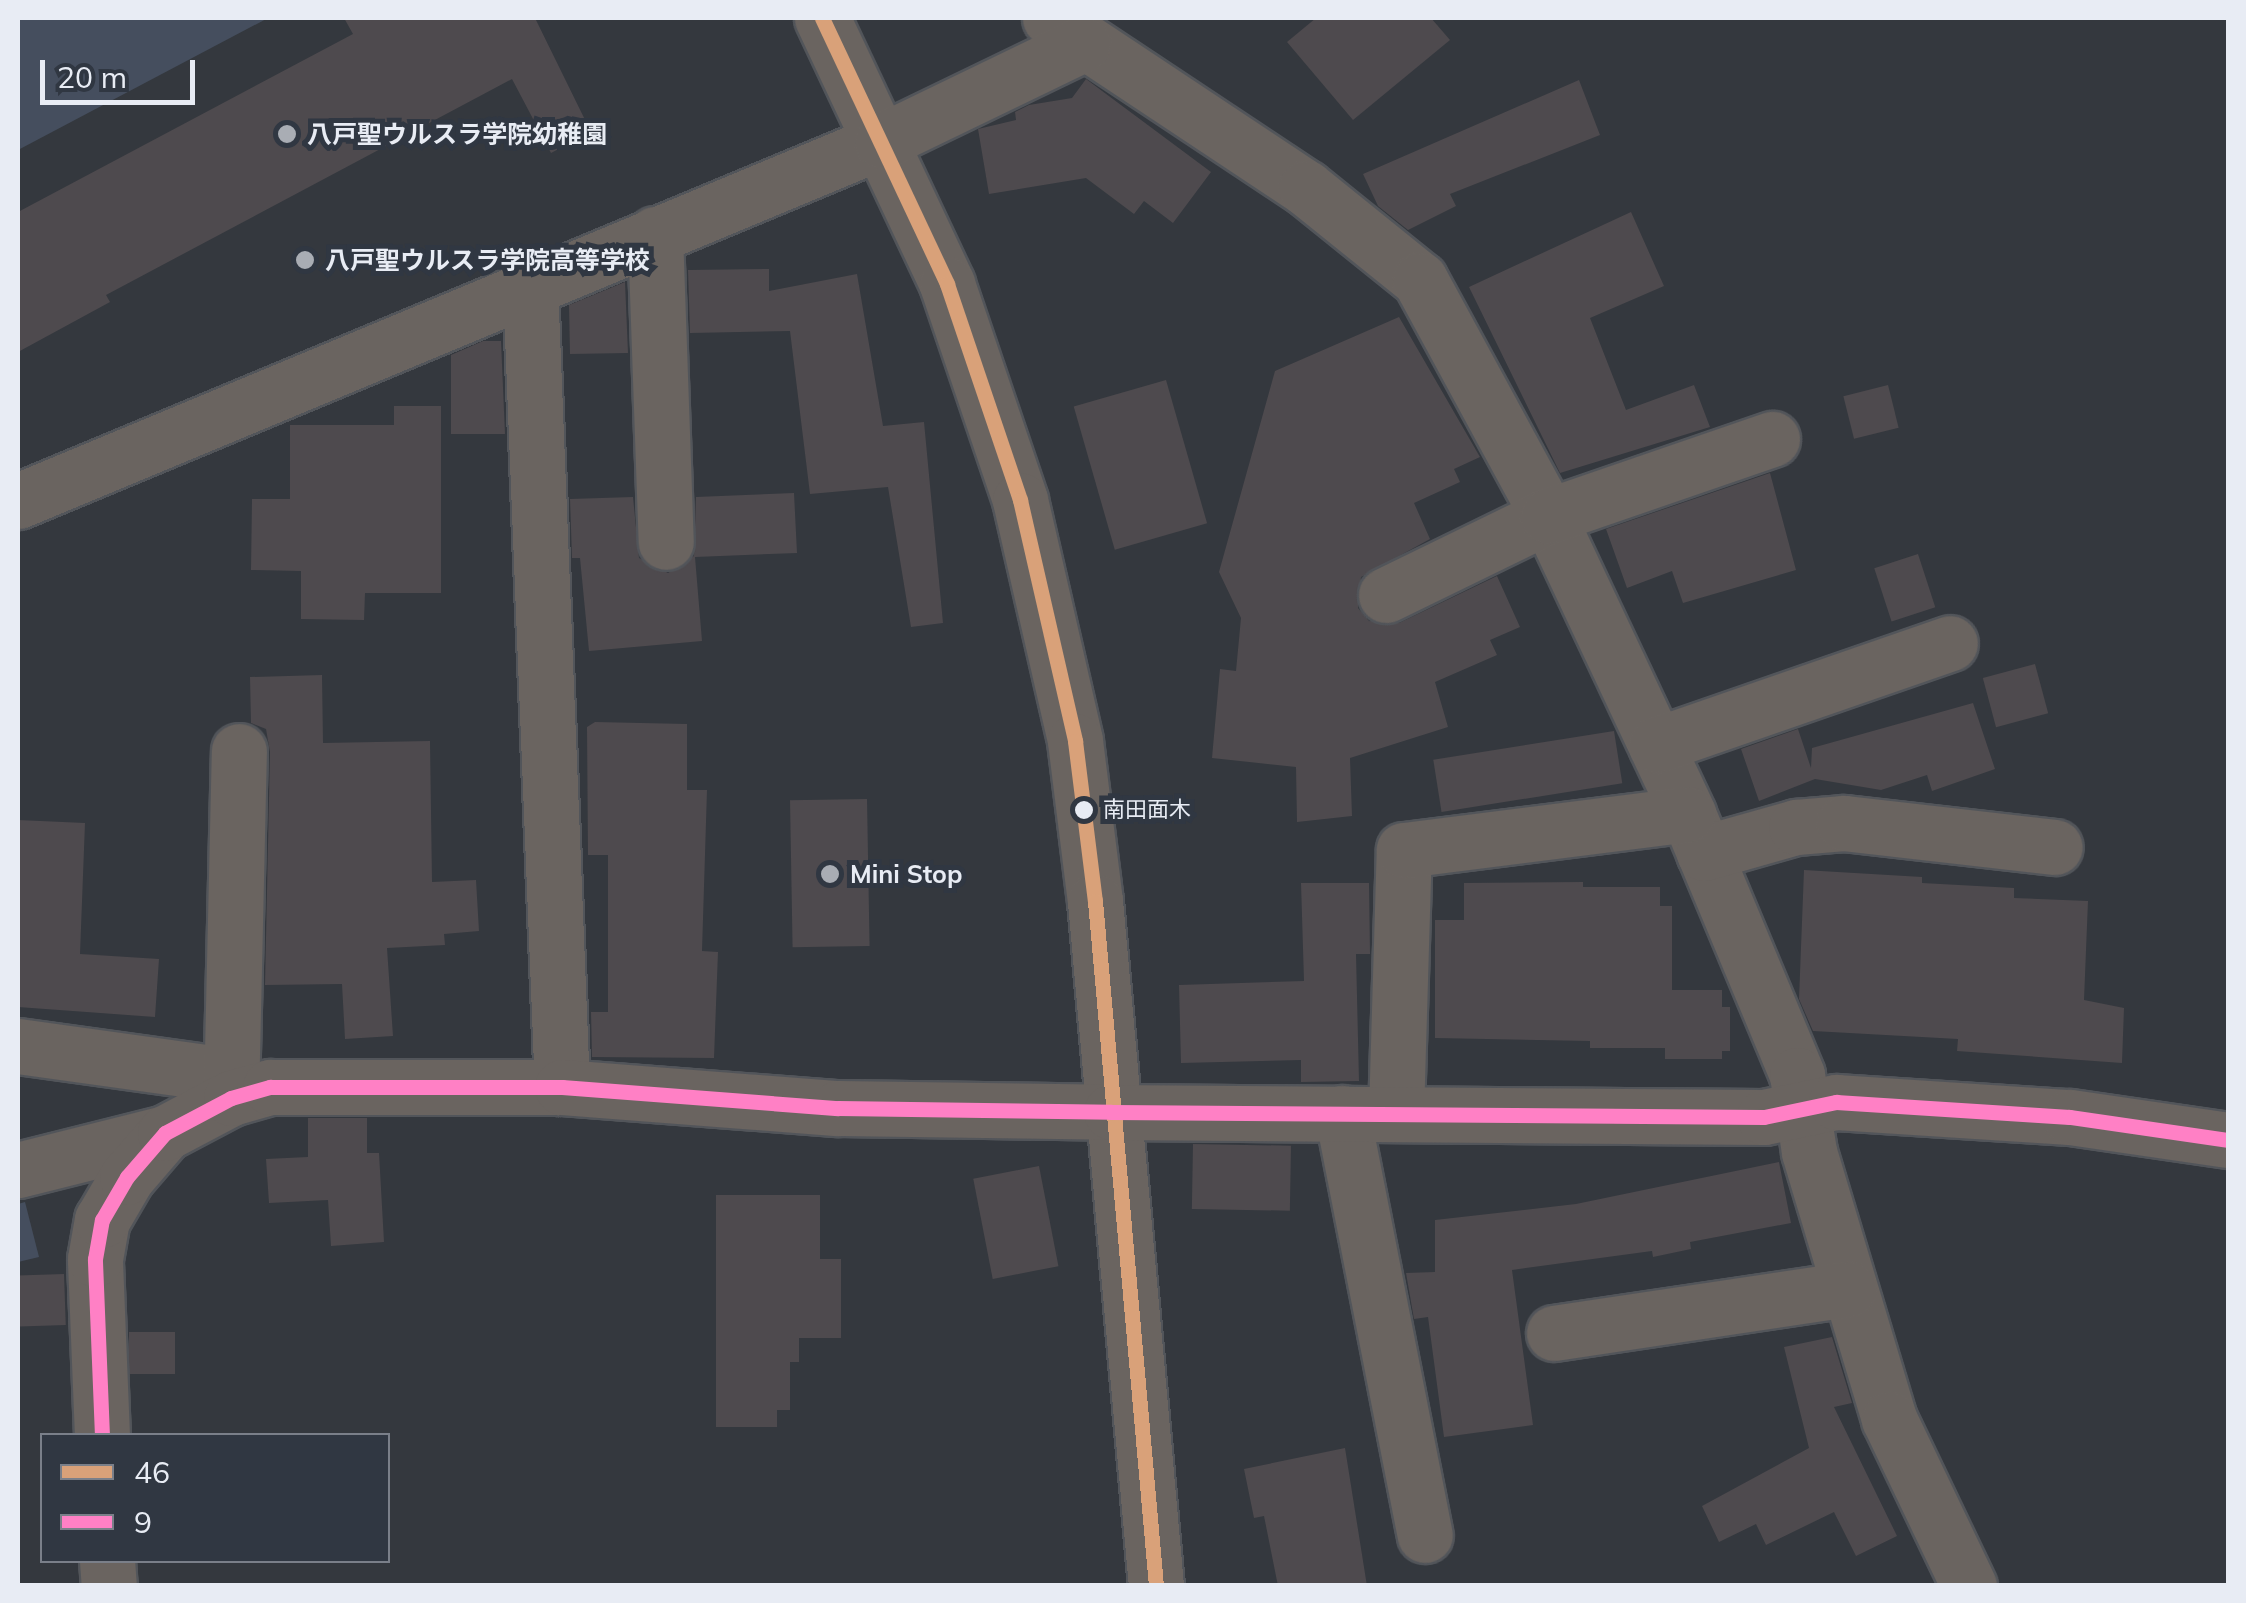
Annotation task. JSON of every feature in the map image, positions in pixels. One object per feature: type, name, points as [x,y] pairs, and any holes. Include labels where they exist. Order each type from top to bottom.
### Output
[{"type":"street","points":[[822,18],[946,284],[1020,500],[1075,741],[1156,1586]]},
{"type":"street","points":[[18,501],[882,141],[1066,30],[1306,188],[1420,280],[1548,516],[1696,834],[1797,1074],[1849,1289],[1889,1419],[1969,1586]]},
{"type":"street","points":[[655,234],[666,542]]},
{"type":"street","points":[[530,285],[562,1086]]},
{"type":"street","points":[[1386,596],[1548,516],[1772,439]]},
{"type":"street","points":[[1656,746],[1950,644]]},
{"type":"street","points":[[229,1086],[238,752]]},
{"type":"street","points":[[1396,1113],[1404,850],[1844,824],[2055,846]]},
{"type":"street","points":[[18,1046],[229,1086],[562,1086],[838,1108],[1112,1112],[1764,1116],[1836,1102],[2070,1116],[2228,1140]]},
{"type":"street","points":[[102,1433],[95,1259],[102,1220],[127,1176],[165,1133],[229,1086]]},
{"type":"street","points":[[1342,1113],[1425,1535]]},
{"type":"street","points":[[18,1170],[165,1133]]},
{"type":"street","points":[[1554,1333],[1849,1289]]},
{"type":"shaded area","points":[[18,18],[268,18],[18,150]]},
{"type":"shaded area","points":[[25,1202],[39,1257],[18,1262],[18,1204]]},
{"type":"building","name":"八戸聖ウルスラ学院幼稚園","points":[[344,18],[535,18],[591,132],[551,153],[512,79],[106,295],[110,302],[18,352],[18,212],[353,34]]},
{"type":"building","points":[[1316,18],[1431,18],[1450,40],[1353,120],[1287,42]]},
{"type":"building","points":[[1086,79],[1211,172],[1173,223],[1144,201],[1134,214],[1086,178],[989,194],[978,129],[1016,120],[1015,112],[1029,105],[1072,98]]},
{"type":"building","points":[[1579,80],[1600,135],[1450,194],[1456,206],[1408,230],[1378,206],[1363,174]]},
{"type":"building","points":[[1631,212],[1664,286],[1590,318],[1626,410],[1694,385],[1710,427],[1560,473],[1469,287]]},
{"type":"building","points":[[769,269],[769,291],[857,274],[883,426],[924,422],[943,623],[911,627],[888,487],[810,494],[790,331],[690,333],[688,270]]},
{"type":"building","points":[[625,282],[628,353],[570,354],[569,305]]},
{"type":"building","points":[[1399,317],[1480,457],[1454,469],[1460,482],[1414,503],[1430,539],[1361,577],[1358,608],[1369,621],[1399,623],[1497,576],[1520,627],[1490,640],[1497,655],[1435,682],[1448,727],[1350,758],[1352,816],[1297,822],[1296,767],[1212,758],[1220,669],[1236,671],[1241,618],[1219,572],[1275,371]]},
{"type":"building","points":[[483,341],[501,341],[505,434],[451,434],[451,355]]},
{"type":"building","points":[[1166,380],[1207,523],[1115,550],[1074,406]]},
{"type":"building","points":[[1888,385],[1899,428],[1854,439],[1843,396]]},
{"type":"building","points":[[394,406],[441,406],[441,593],[365,593],[364,620],[301,619],[301,571],[251,570],[252,499],[290,499],[290,425],[394,425]]},
{"type":"building","points":[[1770,473],[1796,570],[1683,603],[1672,571],[1627,588],[1606,529]]},
{"type":"building","points":[[794,493],[797,553],[695,557],[702,641],[589,651],[580,558],[572,558],[570,499],[633,497],[639,558],[668,573],[694,556],[696,497]]},
{"type":"building","points":[[1918,554],[1935,607],[1892,621],[1874,568]]},
{"type":"building","points":[[2035,664],[2048,713],[1996,727],[1983,678]]},
{"type":"building","points":[[322,675],[323,743],[430,741],[432,882],[476,880],[479,931],[444,934],[445,945],[387,948],[393,1036],[345,1039],[342,984],[265,985],[270,752],[266,729],[251,723],[250,677]]},
{"type":"building","points":[[1973,703],[1995,769],[1932,791],[1927,775],[1881,790],[1815,779],[1759,801],[1741,749],[1798,729],[1811,768],[1812,748]]},
{"type":"building","points":[[595,722],[687,724],[687,790],[707,790],[702,951],[718,952],[714,1058],[592,1057],[591,1012],[608,1012],[608,855],[588,855],[587,727]]},
{"type":"building","points":[[1614,731],[1622,783],[1442,812],[1433,760]]},
{"type":"building","name":"Mini Stop","points":[[867,799],[870,946],[793,947],[790,800]]},
{"type":"building","points":[[18,820],[85,823],[80,954],[159,959],[155,1017],[18,1007]]},
{"type":"building","points":[[1804,870],[1922,877],[1922,883],[2014,888],[2014,898],[2088,901],[2084,1000],[2124,1008],[2122,1063],[1957,1051],[1958,1039],[1813,1031],[1799,999]]},
{"type":"building","points":[[1583,882],[1583,887],[1660,887],[1660,906],[1672,906],[1672,990],[1722,990],[1722,1007],[1730,1007],[1730,1051],[1722,1051],[1722,1059],[1665,1059],[1665,1048],[1590,1048],[1590,1041],[1435,1038],[1435,920],[1464,920],[1464,883]]},
{"type":"building","points":[[1301,883],[1369,883],[1370,954],[1356,954],[1359,1081],[1301,1082],[1301,1060],[1181,1063],[1179,985],[1304,981]]},
{"type":"building","points":[[308,1118],[367,1118],[367,1153],[379,1153],[384,1242],[331,1246],[328,1200],[269,1203],[266,1159],[308,1157]]},
{"type":"building","points":[[1193,1144],[1291,1146],[1290,1211],[1192,1209]]},
{"type":"building","points":[[1779,1162],[1791,1223],[1690,1242],[1691,1249],[1653,1257],[1652,1251],[1512,1270],[1533,1425],[1444,1437],[1428,1317],[1414,1319],[1406,1273],[1435,1272],[1435,1220],[1576,1204]]},
{"type":"building","points":[[1039,1166],[1058,1266],[993,1279],[973,1179]]},
{"type":"building","points":[[716,1195],[820,1195],[820,1259],[841,1259],[841,1338],[799,1338],[799,1362],[790,1362],[790,1410],[777,1410],[777,1427],[716,1427]]},
{"type":"building","points":[[64,1274],[66,1325],[20,1327],[18,1276]]},
{"type":"building","points":[[129,1332],[175,1332],[175,1374],[129,1374]]},
{"type":"building","points":[[1832,1337],[1852,1403],[1834,1407],[1897,1536],[1856,1556],[1834,1512],[1766,1545],[1756,1524],[1719,1542],[1702,1506],[1809,1448],[1784,1347]]},
{"type":"building","points":[[1345,1448],[1367,1586],[1278,1586],[1264,1516],[1254,1518],[1244,1469]]},
{"type":"transit line","name":"46","points":[[822,18],[947,284],[1020,500],[1075,741],[1095,901],[1156,1586]]},
{"type":"transit line","name":"9","points":[[102,1433],[95,1259],[102,1220],[127,1177],[165,1133],[231,1098],[270,1087],[562,1087],[838,1108],[1111,1112],[1764,1117],[1836,1102],[2070,1117],[2228,1140]]},
{"type":"place","name":"八戸聖ウルスラ学院幼稚園","points":[[287,134]]},
{"type":"place","name":"八戸聖ウルスラ学院高等学校","points":[[305,260]]},
{"type":"place","name":"南田面木","points":[[1084,810]]},
{"type":"place","name":"Mini Stop","points":[[830,874]]}]
